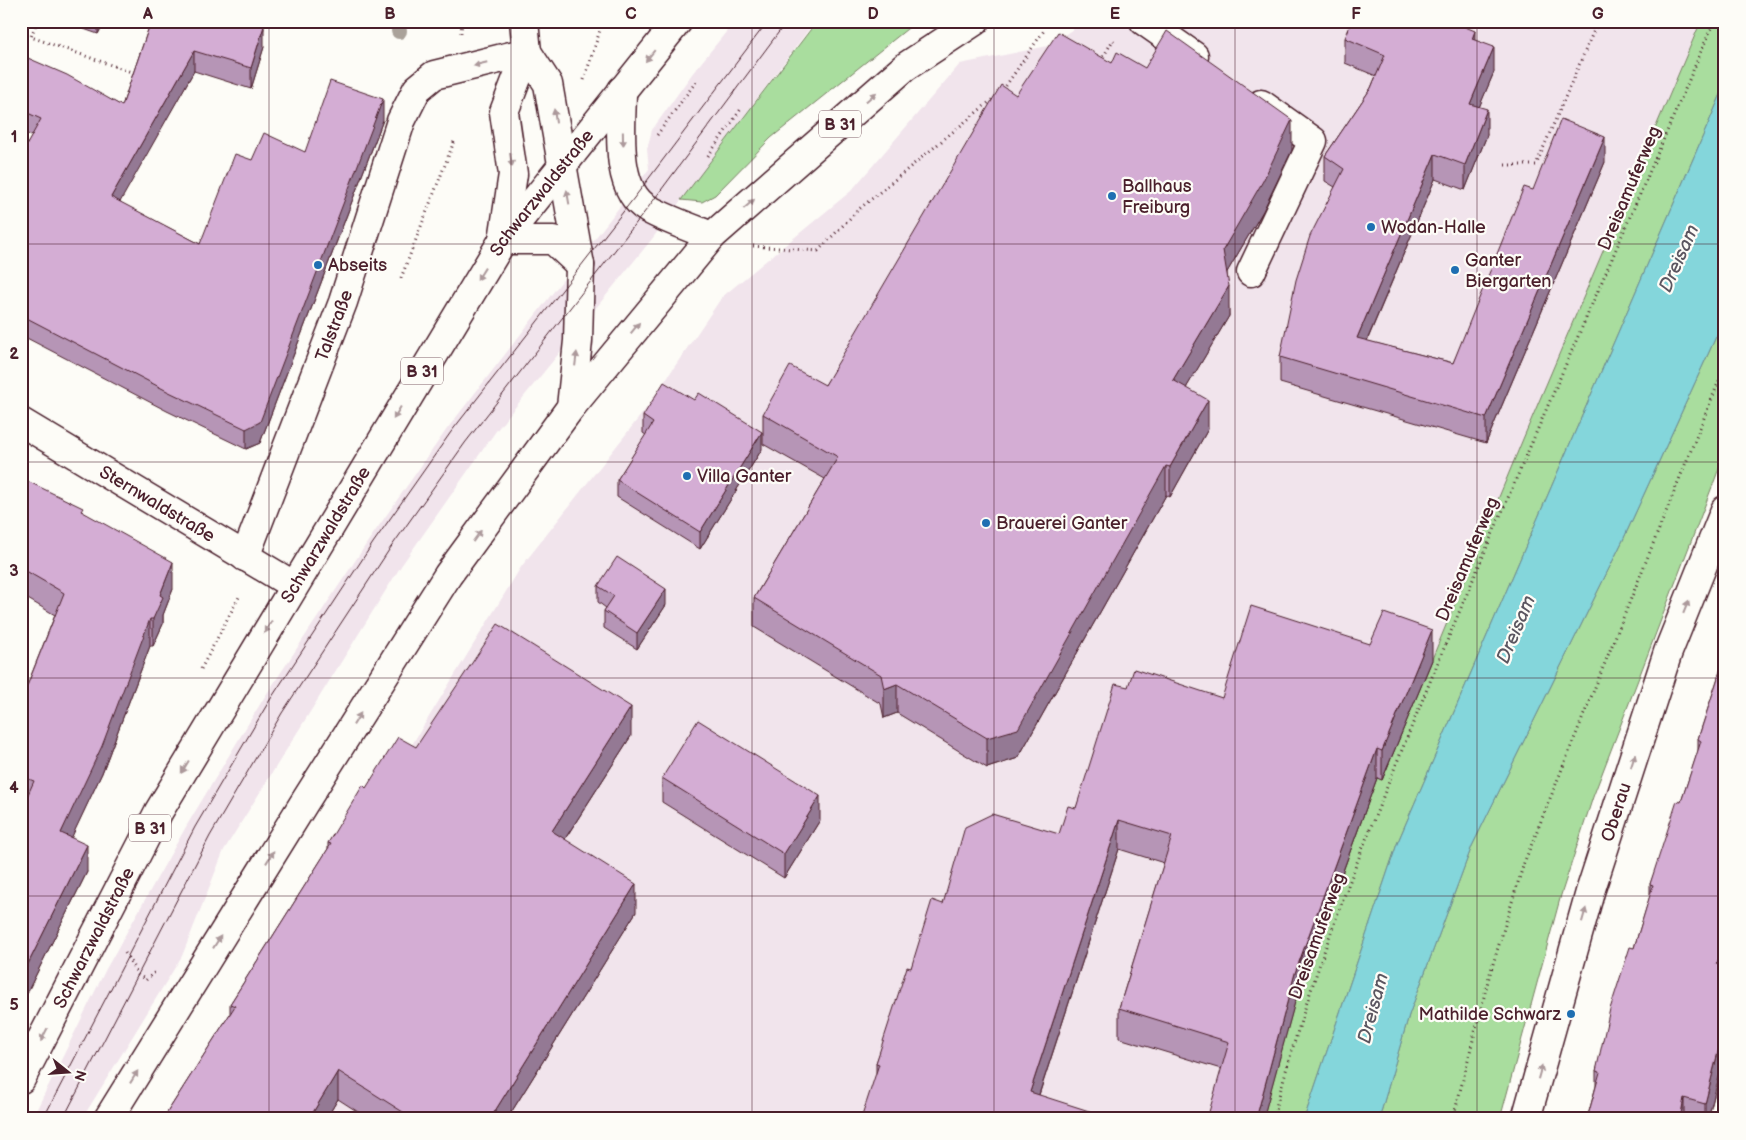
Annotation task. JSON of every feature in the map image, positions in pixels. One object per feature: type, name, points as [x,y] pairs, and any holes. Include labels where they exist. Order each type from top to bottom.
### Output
[{"type":"main road","points":[[524,21],[527,52],[504,112],[513,174],[503,240],[553,240],[580,265]]},
{"type":"main road","name":"Schwarzwaldstraße","points":[[21,1079],[159,811],[503,240],[678,21]]},
{"type":"main road","name":"B 31","points":[[108,1119],[448,575],[571,407],[712,236],[904,67],[975,21]]},
{"type":"main road","points":[[1144,21],[1212,69]]},
{"type":"main road","points":[[527,52],[548,84],[580,265],[578,342],[571,407]]},
{"type":"main road","name":"Talstraße","points":[[245,558],[343,302],[401,121],[417,89],[434,75],[527,52]]},
{"type":"main road","points":[[622,90],[623,174],[634,198],[647,209],[712,236]]},
{"type":"main road","points":[[1243,91],[1313,141],[1251,272]]},
{"type":"main road","name":"Sternwaldstraße","points":[[21,422],[293,586]]},
{"type":"main road","name":"Oberau","points":[[1526,1119],[1590,892],[1668,652],[1725,510]]},
{"type":"path","points":[[37,21],[31,37],[139,75]]},
{"type":"path","points":[[262,33],[266,21]]},
{"type":"path","points":[[461,33],[462,21]]},
{"type":"path","points":[[583,83],[603,21]]},
{"type":"path","points":[[1505,165],[1536,165],[1598,21]]},
{"type":"path","name":"Dreisamuferweg","points":[[1273,1119],[1306,1002],[1386,790],[1473,580],[1714,21]]},
{"type":"path","points":[[712,236],[765,248],[818,251],[858,210],[1004,89],[1046,29]]},
{"type":"path","points":[[1097,66],[1113,40],[1120,44]]},
{"type":"path","points":[[655,137],[698,79]]},
{"type":"path","points":[[708,156],[741,109]]},
{"type":"path","points":[[400,278],[455,139]]},
{"type":"path","points":[[1453,1119],[1490,977],[1524,863],[1725,366]]},
{"type":"path","points":[[83,959],[106,969],[123,950],[138,975],[146,980],[162,967],[192,983]]},
{"type":"shaded area","points":[[735,21],[815,21],[652,239],[496,431],[401,566],[224,850],[182,956],[82,1119],[32,1119],[106,969],[187,825],[262,701],[369,540],[447,429],[649,169],[647,149],[652,130],[692,74]]},
{"type":"shaded area","name":"Brauerei Ganter","points":[[1085,21],[1701,21],[1523,439],[1382,780],[1377,778],[1263,1119],[182,1119],[521,567],[645,410],[722,297],[851,191],[960,64],[1048,46]]},
{"type":"green space","points":[[817,21],[917,21],[771,138],[715,195],[702,202],[681,200]]},
{"type":"green space","points":[[1701,21],[1725,21],[1725,85],[1397,844],[1304,1119],[1263,1119],[1295,1002],[1377,778],[1382,780],[1523,439]]},
{"type":"green space","points":[[1725,317],[1725,453],[1593,797],[1561,895],[1500,1119],[1379,1119],[1409,1015],[1472,846],[1623,540]]},
{"type":"water","name":"Dreisam","points":[[1725,85],[1725,317],[1623,540],[1472,846],[1409,1015],[1379,1119],[1304,1119],[1397,844]]},
{"type":"building","points":[[151,21],[248,21],[264,26],[251,68],[194,51],[111,197],[200,244],[235,154],[252,160],[264,133],[305,152],[330,81],[383,99],[260,422],[246,429],[167,391],[21,315],[21,155],[41,119],[21,110],[21,55],[67,75],[122,106]]},
{"type":"building","points":[[1352,21],[1451,21],[1475,31],[1472,39],[1494,47],[1470,104],[1487,109],[1465,165],[1435,154],[1357,338],[1453,363],[1524,187],[1533,190],[1561,119],[1605,137],[1486,418],[1280,357],[1296,280],[1310,236],[1344,169],[1325,156],[1371,88],[1385,55],[1345,38]]},
{"type":"building","points":[[1167,31],[1292,120],[1263,181],[1223,250],[1229,286],[1173,380],[1208,400],[1170,467],[1166,466],[1018,729],[987,738],[897,684],[884,689],[881,675],[754,598],[838,457],[763,414],[790,366],[825,385],[1001,85],[1016,95],[1058,32],[1112,63],[1117,52],[1145,68]]},
{"type":"building","name":"Villa Ganter","points":[[664,382],[694,400],[699,393],[762,432],[700,532],[617,480],[653,423],[643,416]]},
{"type":"building","points":[[21,478],[83,508],[81,511],[173,562],[160,595],[163,597],[153,619],[150,619],[102,746],[61,833],[87,845],[21,978],[21,810],[34,781],[26,778],[28,770],[21,768],[21,701],[64,593],[21,568]]},
{"type":"building","points":[[617,557],[666,589],[637,633],[604,611],[614,596],[598,586]]},
{"type":"building","points":[[1251,606],[1370,644],[1384,613],[1432,630],[1382,751],[1377,749],[1295,973],[1256,1119],[1207,1119],[1229,1042],[1119,1008],[1172,836],[1119,820],[1030,1092],[1114,1119],[861,1119],[879,1064],[876,1063],[907,967],[911,968],[932,900],[943,904],[965,827],[992,814],[1059,834],[1068,806],[1076,808],[1115,684],[1128,687],[1134,669],[1222,698]]},
{"type":"building","points":[[498,624],[631,707],[552,831],[636,884],[490,1119],[414,1119],[338,1071],[309,1119],[163,1119],[235,1006],[230,1004],[331,844],[328,843],[363,785],[366,788],[398,737],[416,747]]},
{"type":"building","points":[[1725,656],[1725,947],[1716,964],[1725,967],[1725,1024],[1705,1104],[1684,1098],[1680,1119],[1587,1119],[1600,1072],[1596,1071],[1610,1009],[1630,947],[1634,948],[1653,885],[1650,884],[1677,801],[1681,802],[1701,741],[1698,739]]},
{"type":"building","points":[[698,720],[820,796],[784,854],[662,778]]},
{"type":"tram line","points":[[43,1119],[195,827],[268,703],[373,543],[451,432],[634,198],[768,21]]},
{"type":"tram line","points":[[63,1119],[210,836],[282,713],[389,550],[465,443],[647,209],[787,21]]},
{"type":"place","name":"Ballhaus Freiburg","points":[[1112,196]]},
{"type":"place","name":"Wodan-Halle","points":[[1371,227]]},
{"type":"place","name":"Abseits","points":[[318,265]]},
{"type":"place","name":"Ganter Biergarten","points":[[1455,270]]},
{"type":"place","name":"Villa Ganter","points":[[687,476]]},
{"type":"place","name":"Brauerei Ganter","points":[[986,523]]},
{"type":"place","name":"Mathilde Schwarz","points":[[1571,1014]]}]
